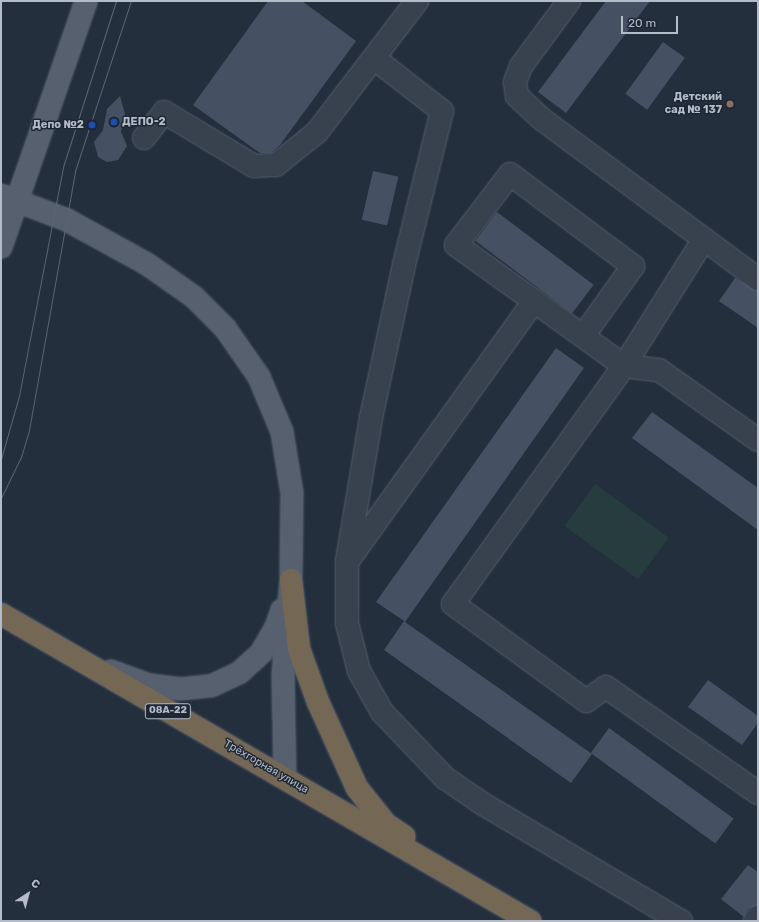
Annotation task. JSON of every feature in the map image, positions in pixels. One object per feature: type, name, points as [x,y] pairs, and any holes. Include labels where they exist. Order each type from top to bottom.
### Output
[{"type":"highway","points":[[291,580],[300,649],[318,702],[357,788],[386,824],[484,895]]},
{"type":"highway","name":"Трёхгорная улица","points":[[1,614],[530,921]]},
{"type":"main road","points":[[1,247],[9,198],[86,1]]},
{"type":"main road","points":[[9,198],[67,220],[140,260],[194,298],[225,328],[259,377],[282,432],[292,493],[291,580],[283,675],[285,778]]},
{"type":"main road","points":[[50,643],[103,668],[149,685],[180,689],[211,686],[239,673],[261,653],[276,628],[291,580]]},
{"type":"street","points":[[144,138],[164,112],[254,166],[276,165],[317,132],[375,59],[417,1]]},
{"type":"street","points":[[569,1],[521,66],[515,82],[517,96],[543,120],[758,279]]},
{"type":"street","points":[[375,59],[442,111],[404,265],[371,418],[347,562],[347,623],[359,671],[382,712],[445,778],[483,804],[681,921]]},
{"type":"street","points":[[583,336],[633,266],[510,174],[456,245],[624,366],[659,370],[758,440]]},
{"type":"street","points":[[704,239],[624,366],[453,604],[586,701],[606,687],[758,793]]},
{"type":"street","points":[[347,562],[534,301]]},
{"type":"street","points":[[755,921],[758,917]]},
{"type":"green space","points":[[595,484],[669,537],[638,580],[564,526]]},
{"type":"building","points":[[268,1],[302,1],[356,41],[280,145],[271,153],[260,153],[193,105]]},
{"type":"building","points":[[606,1],[650,1],[566,113],[538,92]]},
{"type":"building","points":[[663,42],[685,58],[647,110],[625,94]]},
{"type":"building","points":[[120,96],[125,114],[121,132],[127,146],[118,160],[107,162],[98,157],[94,142],[103,130],[107,109]]},
{"type":"building","points":[[373,171],[398,177],[387,226],[362,220]]},
{"type":"building","points":[[497,212],[594,285],[572,314],[475,241]]},
{"type":"building","points":[[735,278],[758,291],[758,328],[719,301]]},
{"type":"building","points":[[556,348],[584,368],[405,622],[592,754],[571,783],[384,650],[404,621],[376,602]]},
{"type":"building","points":[[652,412],[758,488],[758,530],[632,438]]},
{"type":"building","points":[[708,680],[758,716],[758,723],[742,745],[688,707]]},
{"type":"building","points":[[609,728],[734,819],[715,844],[591,753]]},
{"type":"building","points":[[748,865],[758,872],[758,905],[748,909],[744,917],[721,899]]},
{"type":"tram line","points":[[1,459],[19,396],[63,167],[116,1]]},
{"type":"tram line","points":[[1,498],[21,457],[29,430],[75,171],[131,1]]},
{"type":"place","name":"Детский сад № 137","points":[[730,104]]},
{"type":"place","name":"ДЕПО-2","points":[[114,122]]},
{"type":"place","name":"Депо №2","points":[[92,125]]}]
